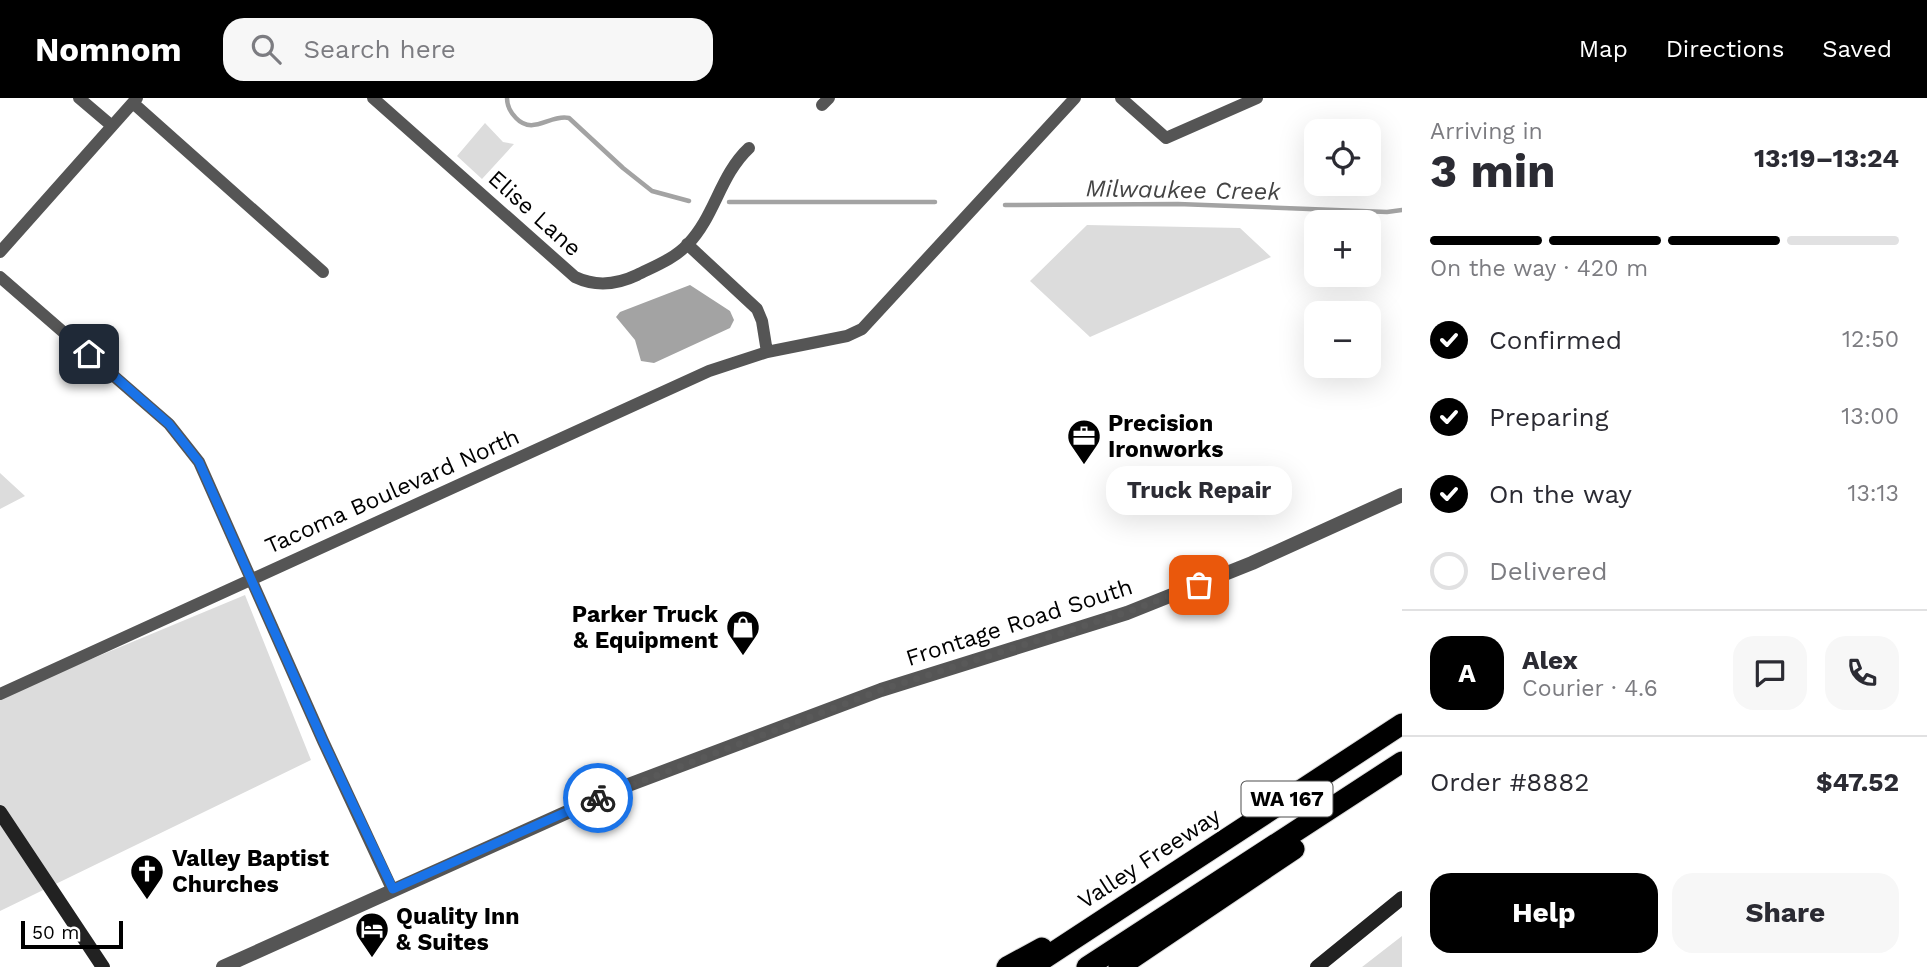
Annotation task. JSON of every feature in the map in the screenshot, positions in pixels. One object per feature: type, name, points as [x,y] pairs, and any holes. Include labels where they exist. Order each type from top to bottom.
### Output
[{"type":"highway","name":"Valley Freeway","points":[[1031,967],[1402,724]]},
{"type":"highway","name":"WA 167","points":[[1087,967],[1402,762]]},
{"type":"highway","points":[[1119,967],[1311,837],[1382,776]]},
{"type":"highway","points":[[1007,967],[1172,875]]},
{"type":"main road","points":[[0,812],[103,967]]},
{"type":"main road","points":[[1317,967],[1402,898]]},
{"type":"street","points":[[79,98],[112,126]]},
{"type":"street","name":"Elise Lane","points":[[373,98],[575,276],[587,283],[599,285],[630,278],[670,259],[687,244],[701,227],[727,174],[749,148]]},
{"type":"street","name":"Tacoma Boulevard North","points":[[0,694],[709,371],[766,352],[847,336],[862,329],[1075,98]]},
{"type":"street","points":[[1121,98],[1167,138],[1257,98]]},
{"type":"street","points":[[0,252],[135,101],[323,272]]},
{"type":"street","points":[[687,244],[757,309],[762,321],[766,352]]},
{"type":"street","points":[[0,277],[169,424],[199,462],[323,741],[393,889]]},
{"type":"street","name":"Frontage Road South","points":[[223,967],[617,789],[881,690],[1138,609],[1252,563],[1402,495]]},
{"type":"shaded area","points":[[485,123],[503,142],[514,144],[482,179],[457,156]]},
{"type":"shaded area","points":[[1087,225],[1240,228],[1271,257],[1090,337],[1030,281]]},
{"type":"shaded area","points":[[690,285],[730,311],[734,320],[730,328],[654,363],[641,361],[635,340],[616,317],[620,312]]},
{"type":"shaded area","points":[[0,473],[25,496],[0,509]]},
{"type":"shaded area","points":[[245,595],[311,760],[0,911],[0,697]]},
{"type":"shaded area","points":[[1402,936],[1402,967],[1362,967]]},
{"type":"waterway","name":"Milwaukee Creek","points":[[507,98],[511,111],[522,123],[535,125],[569,118],[652,191],[689,201]]},
{"type":"waterway","name":"Milwaukee Creek","points":[[729,202],[935,202]]},
{"type":"waterway","name":"Milwaukee Creek","points":[[1005,205],[1178,204],[1387,212],[1402,210]]},
{"type":"way so far","points":[[598,798],[881,690],[1127,612],[1199,585]]},
{"type":"place","name":"Precision Ironworks","points":[[1084,466]]},
{"type":"place","name":"Truck Repair","points":[[1199,585]]},
{"type":"place","name":"Parker Truck & Equipment","points":[[743,657]]},
{"type":"place","name":"Valley Baptist Churches","points":[[147,901]]},
{"type":"place","name":"Quality Inn & Suites","points":[[372,959]]},
{"type":"route","points":[[89,354],[169,424],[199,462],[323,741],[393,889],[598,798]]}]
